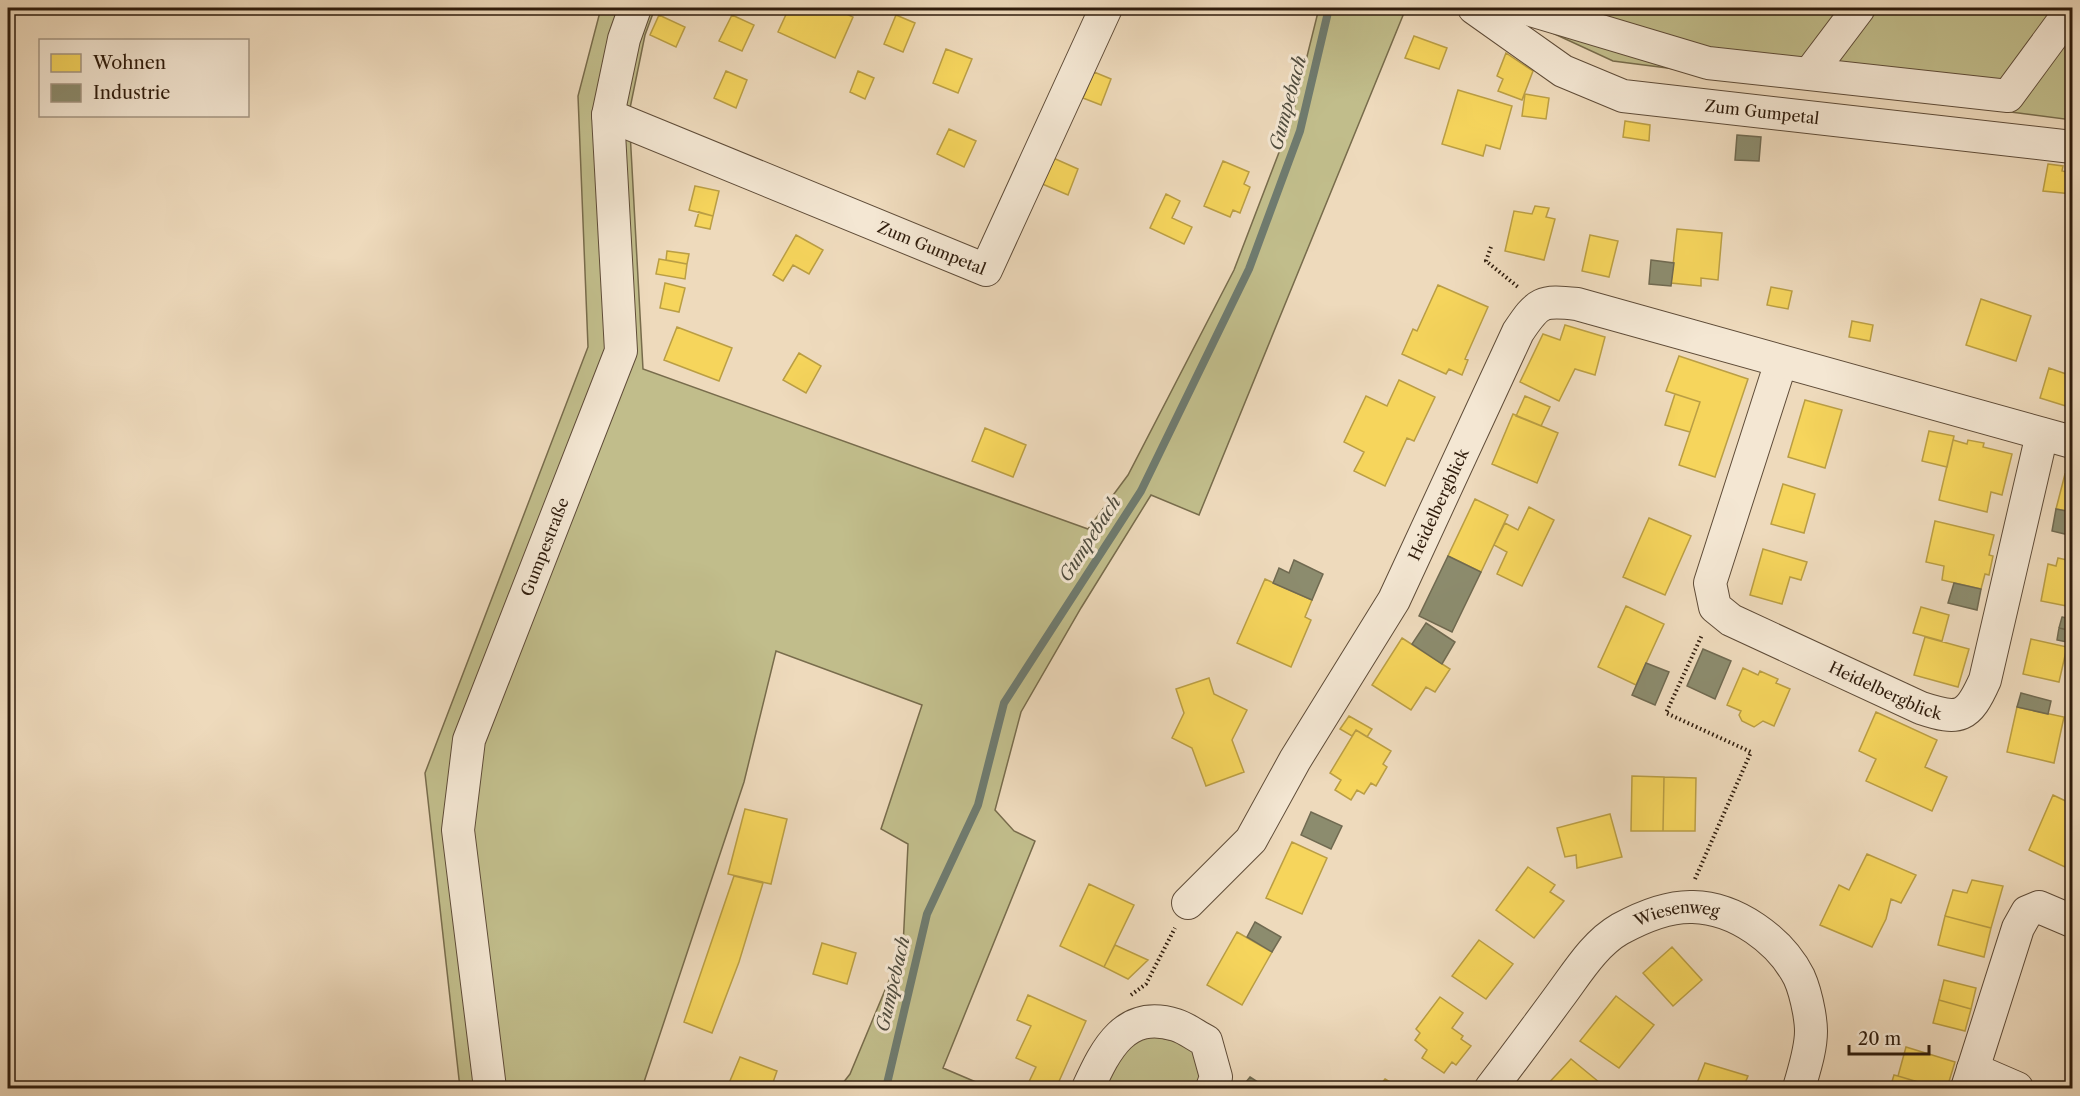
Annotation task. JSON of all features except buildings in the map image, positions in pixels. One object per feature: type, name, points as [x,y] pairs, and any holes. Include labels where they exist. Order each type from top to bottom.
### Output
[{"type":"street","name":"Gumpestraße","points":[[490,1089],[458,830],[469,740],[621,351],[608,115],[624,39],[635,8]]},
{"type":"street","name":"Zum Gumpetal","points":[[608,115],[986,270],[1106,8]]},
{"type":"street","name":"Zum Gumpetal","points":[[1474,8],[1563,71],[1623,96],[2073,147]]},
{"type":"street","points":[[1524,8],[1708,63],[2008,96],[2073,9]]},
{"type":"street","points":[[1810,74],[1859,8]]},
{"type":"street","points":[[1542,306],[1550,301],[1577,304],[2073,442]]},
{"type":"street","name":"Heidelbergblick","points":[[1188,903],[1251,840],[1294,760],[1394,600],[1518,332],[1531,312],[1542,306]]},
{"type":"street","points":[[1715,607],[1710,584],[1781,362]]},
{"type":"street","name":"Heidelbergblick","points":[[1715,607],[1731,620],[1921,708],[1940,714],[1956,715],[1973,706],[1985,680],[2043,434]]},
{"type":"street","name":"Wiesenweg","points":[[1491,1089],[1591,954],[1617,930],[1648,915],[1693,906],[1717,910],[1740,919],[1764,935],[1786,956],[1800,978],[1807,1000],[1811,1030],[1805,1068],[1798,1089]]},
{"type":"street","points":[[2017,1089],[1970,1079],[2018,928],[2027,912],[2039,907],[2073,921]]},
{"type":"street","points":[[1088,1089],[1116,1037],[1136,1024],[1154,1021],[1178,1025],[1206,1041],[1216,1077],[1212,1089]]},
{"type":"path","points":[[1491,247],[1486,261],[1542,306]]},
{"type":"path","points":[[1683,908],[1751,752],[1666,713],[1715,607]]},
{"type":"path","points":[[1136,1024],[1124,1000],[1146,984],[1188,903]]},
{"type":"shaded area","points":[[601,8],[655,8],[645,35],[629,113],[643,369],[1088,529],[1128,475],[1234,270],[1291,121],[1319,8],[1406,8],[1199,515],[1151,495],[1081,608],[1021,712],[995,810],[1014,831],[1035,841],[943,1068],[990,1088],[839,1088],[850,1074],[903,947],[908,844],[881,829],[922,705],[776,651],[744,782],[642,1088],[460,1088],[425,773],[588,347],[578,96]]},
{"type":"shaded area","points":[[1501,8],[2072,8],[2072,120],[1613,61]]},
{"type":"shaded area","points":[[1147,1035],[1195,1045],[1202,1088],[1101,1088],[1127,1047]]},
{"type":"waterway","name":"Gumpebach","points":[[886,1088],[927,914],[978,805],[1004,703],[1141,491],[1249,269],[1300,131],[1329,8]]}]
